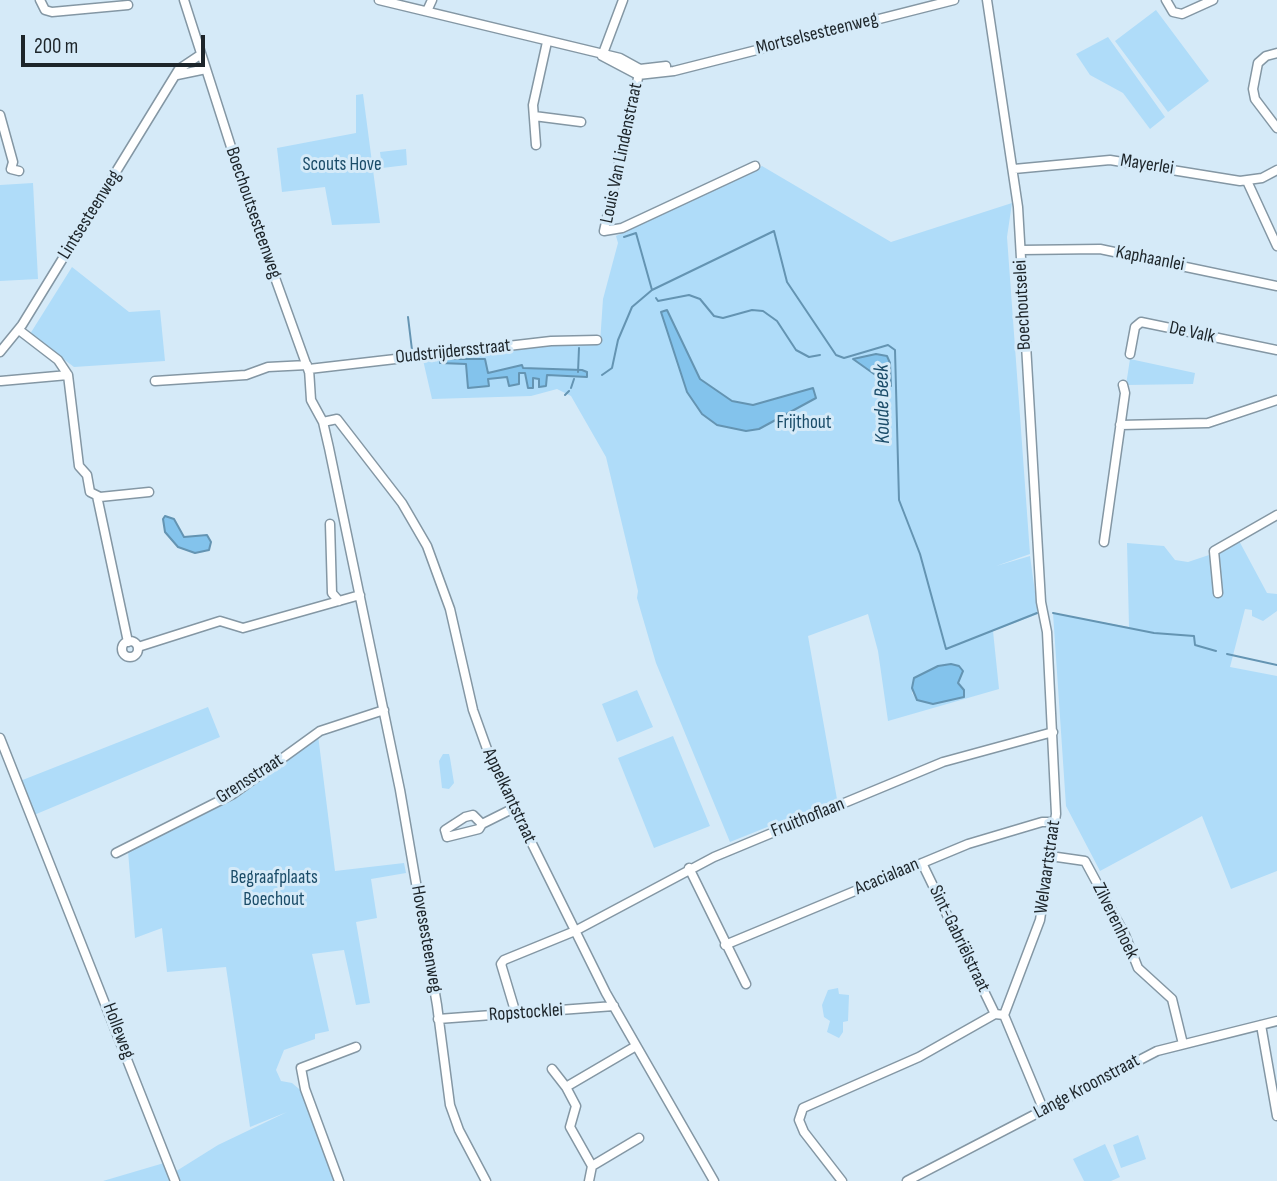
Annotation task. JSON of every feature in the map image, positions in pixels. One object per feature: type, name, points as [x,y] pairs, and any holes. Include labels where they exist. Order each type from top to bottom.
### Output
[{"type":"street","points":[[40,0],[45,10],[52,12],[101,3],[128,5]]},
{"type":"street","name":"Boechoutsesteenweg","points":[[184,0],[256,225],[308,367],[314,407],[322,420],[380,692]]},
{"type":"street","points":[[379,0],[602,56],[639,72]]},
{"type":"street","points":[[427,11],[432,0]]},
{"type":"street","points":[[602,56],[622,0]]},
{"type":"street","name":"Mortselsesteenweg","points":[[639,72],[679,67],[954,0]]},
{"type":"street","name":"Boechoutselei","points":[[987,0],[1014,169],[1044,613]]},
{"type":"street","points":[[1166,0],[1173,12],[1182,14],[1213,0]]},
{"type":"street","points":[[537,145],[535,86],[547,42]]},
{"type":"street","points":[[1277,53],[1266,56],[1258,63],[1253,89],[1255,99],[1277,128]]},
{"type":"street","name":"Lintsesteenweg","points":[[0,352],[19,330],[177,75],[187,63],[200,55]]},
{"type":"street","points":[[177,75],[206,69]]},
{"type":"street","name":"Louis Van Lindenstraat","points":[[639,72],[604,232],[612,231],[755,166]]},
{"type":"street","points":[[0,116],[13,162]]},
{"type":"street","points":[[534,116],[581,122]]},
{"type":"street","name":"Mayerlei","points":[[1014,169],[1110,160],[1247,181],[1262,178],[1277,170]]},
{"type":"street","points":[[1247,181],[1277,246]]},
{"type":"street","name":"Kaphaanlei","points":[[1021,250],[1100,249],[1277,286]]},
{"type":"street","name":"De Valk","points":[[1130,354],[1135,327],[1141,322],[1277,350]]},
{"type":"street","points":[[19,330],[58,360],[68,375],[79,466],[87,475],[90,492],[97,496],[149,492]]},
{"type":"street","name":"Oudstrijdersstraat","points":[[155,381],[246,375],[268,367],[308,367],[551,341],[597,340]]},
{"type":"street","points":[[1,381],[68,375]]},
{"type":"street","points":[[1104,542],[1125,393],[1123,385]]},
{"type":"street","points":[[1120,425],[1208,423],[1277,400]]},
{"type":"street","name":"Appelkantstraat","points":[[322,420],[337,419],[402,503],[427,546],[450,609],[477,723],[492,763],[614,1006],[714,1181]]},
{"type":"street","points":[[97,496],[122,629],[128,642],[138,647],[220,621],[243,628],[360,594]]},
{"type":"street","points":[[1218,593],[1214,551],[1277,515]]},
{"type":"street","points":[[330,524],[332,593],[339,601]]},
{"type":"street","name":"Welvaartstraat","points":[[999,1015],[1040,920],[1054,822],[1053,732],[1048,632],[1044,613]]},
{"type":"street","points":[[128,642],[123,650],[128,657],[135,656],[138,647]]},
{"type":"street","name":"Hovesesteenweg","points":[[380,692],[438,1020],[450,1105],[459,1130],[486,1181]]},
{"type":"street","name":"Grensstraat","points":[[116,852],[233,794],[320,731],[384,710]]},
{"type":"street","name":"Fruithoflaan","points":[[516,1014],[501,964],[575,932],[689,868],[943,762],[1053,732]]},
{"type":"street","name":"Holleweg","points":[[0,738],[59,881],[175,1181]]},
{"type":"street","points":[[482,824],[514,808]]},
{"type":"street","name":"Acacialaan","points":[[725,945],[989,837],[1042,822],[1054,822]]},
{"type":"street","name":"Zilverenhoek","points":[[1050,856],[1085,860],[1125,935],[1138,968],[1171,999],[1183,1044]]},
{"type":"street","name":"Sint-Gabriëlstraat","points":[[922,863],[1044,1111]]},
{"type":"street","points":[[689,868],[746,984]]},
{"type":"street","name":"Ropstocklei","points":[[438,1020],[614,1006]]},
{"type":"street","points":[[842,1181],[801,1125],[800,1114],[803,1108],[919,1057],[999,1015]]},
{"type":"street","name":"Lange Kroonstraat","points":[[907,1181],[1044,1111],[1130,1063],[1183,1044],[1277,1021]]},
{"type":"street","points":[[1261,1025],[1277,1116]]},
{"type":"street","points":[[566,1087],[636,1046]]},
{"type":"street","points":[[339,1181],[305,1089],[301,1068],[356,1047]]},
{"type":"street","points":[[552,1069],[576,1106],[570,1127],[592,1166],[589,1181]]},
{"type":"street","points":[[592,1166],[639,1138]]},
{"type":"green space","points":[[1156,10],[1209,81],[1168,112],[1115,41]]},
{"type":"green space","points":[[1108,37],[1165,117],[1150,129],[1123,93],[1090,75],[1076,54]]},
{"type":"green space","name":"Scouts Hove","points":[[363,94],[380,223],[332,225],[325,187],[282,192],[277,148],[356,133],[356,95]]},
{"type":"green space","points":[[406,149],[407,165],[382,168],[380,152]]},
{"type":"green space","name":"Frijthout","points":[[762,166],[891,242],[1012,203],[1007,237],[1030,554],[996,566],[1030,556],[1038,614],[993,631],[999,689],[888,721],[878,651],[868,614],[808,636],[837,799],[730,842],[656,663],[637,598],[638,591],[606,457],[571,396],[557,389],[531,396],[432,399],[423,360],[560,343],[600,343],[603,299],[618,243],[616,236]],"holes":[[[955,665],[963,671],[958,683],[964,691],[964,697],[933,704],[917,700],[912,693],[913,682],[938,666]]]},
{"type":"green space","points":[[33,183],[38,279],[0,281],[0,185]]},
{"type":"green space","points":[[72,267],[129,312],[160,310],[165,361],[74,367],[30,334]]},
{"type":"green space","points":[[1130,359],[1195,373],[1193,384],[1126,385]]},
{"type":"green space","points":[[1237,537],[1267,593],[1277,594],[1277,611],[1263,621],[1252,616],[1252,610],[1245,609],[1230,667],[1277,676],[1277,871],[1231,889],[1202,816],[1100,871],[1066,806],[1053,613],[1129,627],[1127,543],[1164,546],[1175,560],[1188,562],[1209,555]]},
{"type":"green space","points":[[637,690],[653,727],[617,742],[602,704]]},
{"type":"green space","points":[[208,707],[220,737],[34,815],[20,781]]},
{"type":"green space","name":"Begraafplaats Boechout","points":[[318,735],[335,871],[404,863],[406,873],[371,879],[377,918],[356,922],[370,1003],[356,1005],[344,950],[312,954],[329,1031],[315,1034],[315,1039],[284,1050],[276,1070],[281,1081],[292,1083],[305,1094],[337,1181],[103,1181],[164,1163],[170,1175],[218,1145],[287,1112],[250,1127],[226,967],[167,972],[162,928],[135,938],[128,851],[247,790]]},
{"type":"green space","points":[[673,736],[710,826],[654,848],[618,758]]},
{"type":"green space","points":[[443,754],[449,754],[450,758],[454,783],[449,789],[442,788],[439,761]]},
{"type":"green space","points":[[838,988],[839,994],[849,995],[848,1021],[843,1022],[843,1032],[839,1038],[827,1032],[830,1021],[824,1017],[822,1005],[828,990]]},
{"type":"green space","points":[[1138,1135],[1146,1159],[1121,1168],[1113,1145]]},
{"type":"green space","points":[[1105,1144],[1120,1177],[1111,1181],[1084,1181],[1073,1159]]},
{"type":"shaded area","points":[[667,310],[700,379],[732,401],[753,405],[813,388],[816,398],[759,429],[746,431],[717,425],[702,414],[687,392],[661,312]]},
{"type":"shaded area","points":[[876,354],[887,356],[891,386],[853,359]]},
{"type":"shaded area","points":[[440,359],[485,359],[488,373],[522,365],[523,368],[582,370],[587,372],[587,377],[547,375],[546,386],[539,387],[539,379],[533,378],[533,388],[528,388],[525,373],[519,373],[519,384],[509,386],[507,377],[488,379],[489,386],[468,388],[466,364],[440,363]]},
{"type":"shaded area","points":[[165,516],[174,519],[184,537],[207,535],[211,542],[209,550],[195,553],[178,547],[165,532]]},
{"type":"shaded area","points":[[938,666],[959,666],[963,671],[958,683],[964,690],[964,697],[933,704],[917,700],[912,688],[914,678]]},
{"type":"waterway","name":"Koude Beek","points":[[652,290],[774,231],[787,282],[836,355],[844,358],[888,345],[895,350],[899,500],[920,554],[946,649],[1037,613]]},
{"type":"waterway","points":[[602,375],[612,368],[618,340],[632,307],[652,290],[636,233],[624,237]]},
{"type":"waterway","points":[[656,298],[658,301],[689,295],[700,299],[714,316],[723,318],[752,310],[763,311],[777,321],[796,350],[809,357],[820,355]]},
{"type":"waterway","points":[[408,317],[412,350]]},
{"type":"waterway","points":[[578,372],[579,348]]},
{"type":"waterway","points":[[571,388],[574,379]]},
{"type":"waterway","points":[[565,395],[569,391]]},
{"type":"waterway","name":"Koude Beek","points":[[1053,613],[1154,633],[1194,636],[1195,645],[1216,651]]},
{"type":"waterway","name":"Koude Beek","points":[[1227,654],[1277,665]]}]
